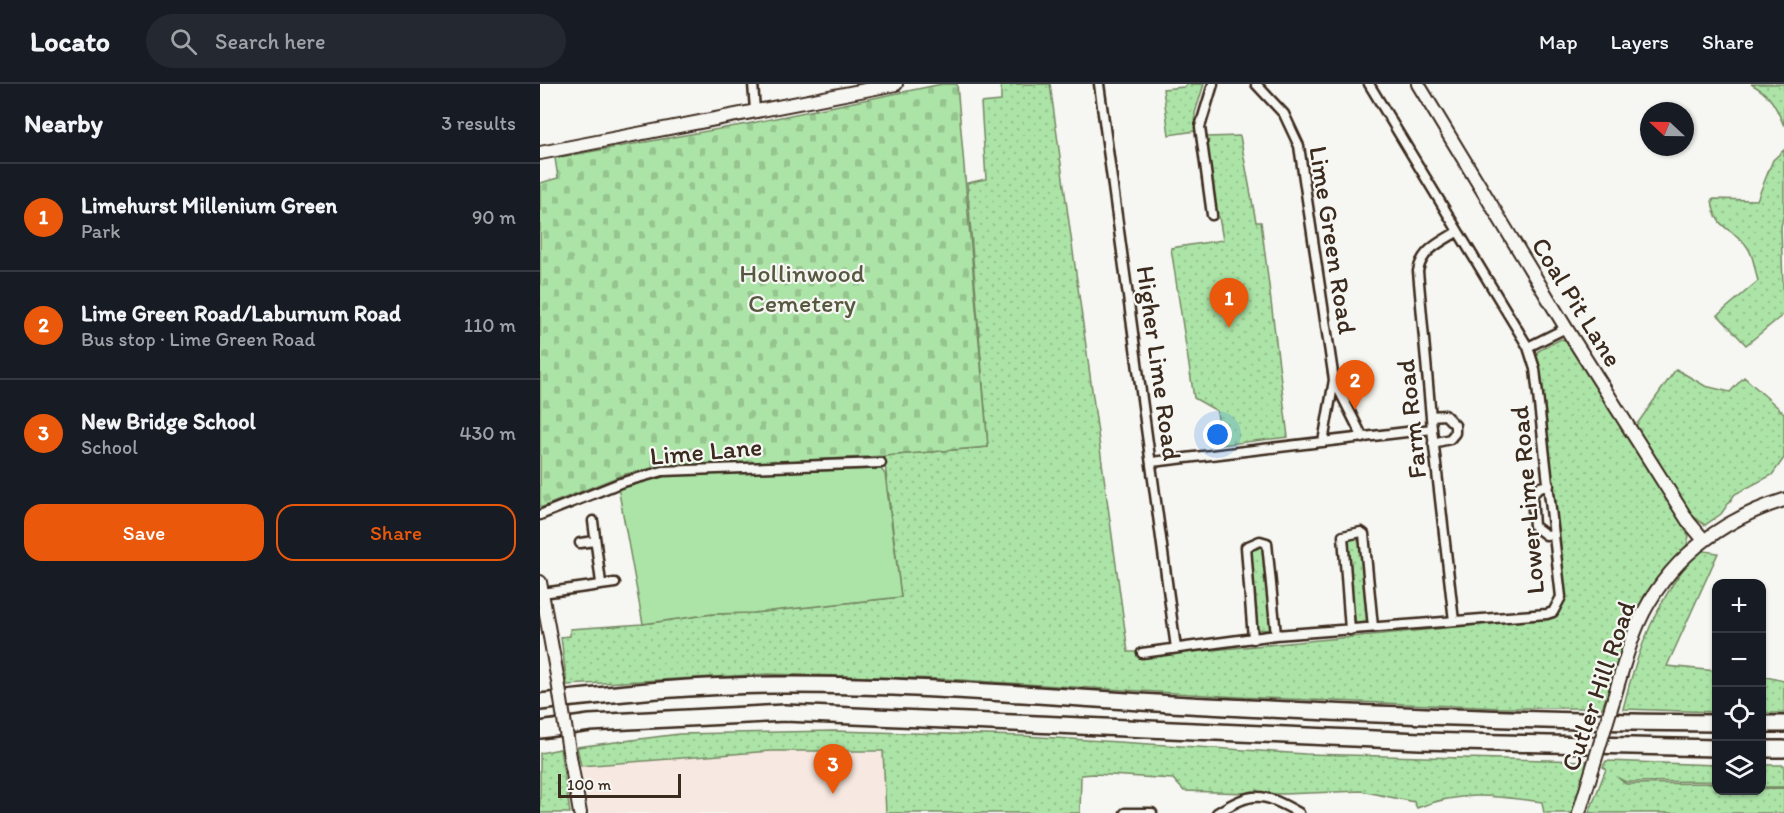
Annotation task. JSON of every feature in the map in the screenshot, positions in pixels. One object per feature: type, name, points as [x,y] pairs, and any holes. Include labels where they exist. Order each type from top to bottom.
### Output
[{"type":"highway","points":[[540,702],[657,691],[775,685],[1012,692],[1382,714],[1589,722],[1712,723]]},
{"type":"highway","points":[[540,730],[590,723],[785,713],[1420,741],[1712,748]]},
{"type":"highway","points":[[1766,724],[1784,724]]},
{"type":"highway","points":[[1766,749],[1784,749]]},
{"type":"street","points":[[753,84],[754,111]]},
{"type":"street","points":[[540,153],[754,111],[851,89],[896,84]]},
{"type":"street","name":"Higher Lime Road","points":[[1099,84],[1176,648]]},
{"type":"street","points":[[1212,215],[1200,127],[1213,84]]},
{"type":"street","name":"Lime Green Road","points":[[1256,84],[1284,114],[1299,146],[1334,380],[1363,438]]},
{"type":"street","name":"Lower Lime Road","points":[[1142,653],[1276,635],[1553,612],[1561,597],[1536,369],[1528,347],[1369,84]]},
{"type":"street","name":"Coal Pit Lane","points":[[1418,84],[1566,328],[1688,521],[1703,539]]},
{"type":"street","name":"Farm Road","points":[[1454,621],[1433,443],[1418,271],[1420,260],[1427,251],[1457,232]]},
{"type":"street","points":[[1528,347],[1566,328]]},
{"type":"street","name":"Lime Green Road","points":[[1323,442],[1334,380]]},
{"type":"street","points":[[1431,416],[1445,415],[1455,425],[1455,433],[1450,439],[1433,443]]},
{"type":"street","points":[[1152,462],[1432,429]]},
{"type":"street","name":"Lime Lane","points":[[540,515],[620,483],[663,471],[881,463]]},
{"type":"street","points":[[1548,485],[1532,495],[1534,526],[1546,535],[1554,534]]},
{"type":"street","name":"Cutler Hill Road","points":[[1579,813],[1630,645],[1647,606],[1674,567],[1703,539],[1737,518],[1784,500]]},
{"type":"street","points":[[593,521],[601,583]]},
{"type":"street","points":[[1350,630],[1343,536],[1361,532],[1364,534],[1373,627]]},
{"type":"street","points":[[580,543],[595,541]]},
{"type":"street","points":[[1253,639],[1246,547],[1260,541],[1267,543],[1276,635]]},
{"type":"street","points":[[580,813],[558,681],[544,625],[541,587],[615,584]]},
{"type":"street","points":[[1217,813],[1230,810],[1239,799],[1258,797],[1276,800],[1299,813]]},
{"type":"street","points":[[1122,811],[1152,813]]},
{"type":"shaded area","points":[[771,751],[1083,755],[1080,813],[589,813],[581,766]]},
{"type":"green space","name":"Hollinwood Cemetery","points":[[942,84],[957,84],[988,447],[884,456],[662,468],[625,474],[540,508],[540,183],[558,178],[555,158],[747,124]]},
{"type":"green space","points":[[1001,84],[1050,84],[1128,652],[1139,652],[1139,657],[1551,618],[1560,609],[1564,596],[1542,380],[1536,355],[1538,351],[1561,339],[1568,341],[1689,536],[1687,545],[1644,596],[1602,708],[1502,708],[1240,697],[944,679],[769,674],[567,685],[561,637],[570,636],[570,629],[643,624],[712,614],[753,613],[901,597],[884,456],[988,447],[967,183],[986,179],[981,103],[1001,101]]},
{"type":"green space","points":[[1187,84],[1204,84],[1195,113],[1195,131],[1169,135],[1163,89],[1184,87]]},
{"type":"green space","points":[[1751,84],[1784,84],[1784,126],[1772,101]]},
{"type":"green space","points":[[1240,136],[1256,222],[1261,222],[1288,437],[1221,445],[1217,411],[1194,398],[1171,248],[1223,240],[1219,217],[1215,218],[1207,137]]},
{"type":"green space","points":[[1784,150],[1784,213],[1781,227],[1784,314],[1746,345],[1718,315],[1758,281],[1750,252],[1743,241],[1721,224],[1714,210],[1712,199],[1757,200],[1773,160]]},
{"type":"green space","points":[[1676,369],[1705,386],[1730,392],[1744,377],[1784,413],[1784,458],[1772,475],[1735,494],[1721,514],[1705,525],[1693,516],[1635,427]]},
{"type":"green space","points":[[881,469],[885,474],[901,597],[753,613],[712,614],[643,624],[618,487],[658,475]]},
{"type":"green space","points":[[1355,537],[1360,543],[1368,622],[1366,625],[1359,626],[1355,622],[1348,546],[1350,539]]},
{"type":"green space","points":[[1257,545],[1264,549],[1271,628],[1268,630],[1257,629],[1251,550]]},
{"type":"green space","points":[[1698,550],[1718,553],[1667,666],[1712,671],[1712,712],[1623,709],[1642,645],[1660,605]]},
{"type":"green space","points":[[1766,677],[1784,681],[1784,713],[1766,713]]},
{"type":"green space","points":[[834,731],[1024,736],[1305,754],[1588,761],[1572,813],[1544,813],[1542,802],[1479,796],[1433,802],[1417,808],[1414,802],[1361,791],[1283,794],[1184,791],[1173,779],[1094,774],[1081,775],[1080,813],[886,813],[883,751],[771,751],[581,766],[577,747],[679,734]]},
{"type":"green space","points":[[560,749],[570,813],[540,813],[540,753]]},
{"type":"green space","points":[[1606,761],[1712,765],[1712,781],[1626,782],[1618,778],[1626,784],[1712,783],[1712,795],[1766,795],[1766,789],[1784,788],[1784,813],[1589,813],[1606,769],[1603,767]]},
{"type":"green space","points":[[1766,765],[1784,765],[1784,787],[1766,787]]},
{"type":"place","name":"Limehurst Millenium Green","points":[[1229,328]]},
{"type":"place","name":"Lime Green Road/Laburnum Road","points":[[1355,410]]},
{"type":"place","name":"New Bridge School","points":[[833,794]]}]
